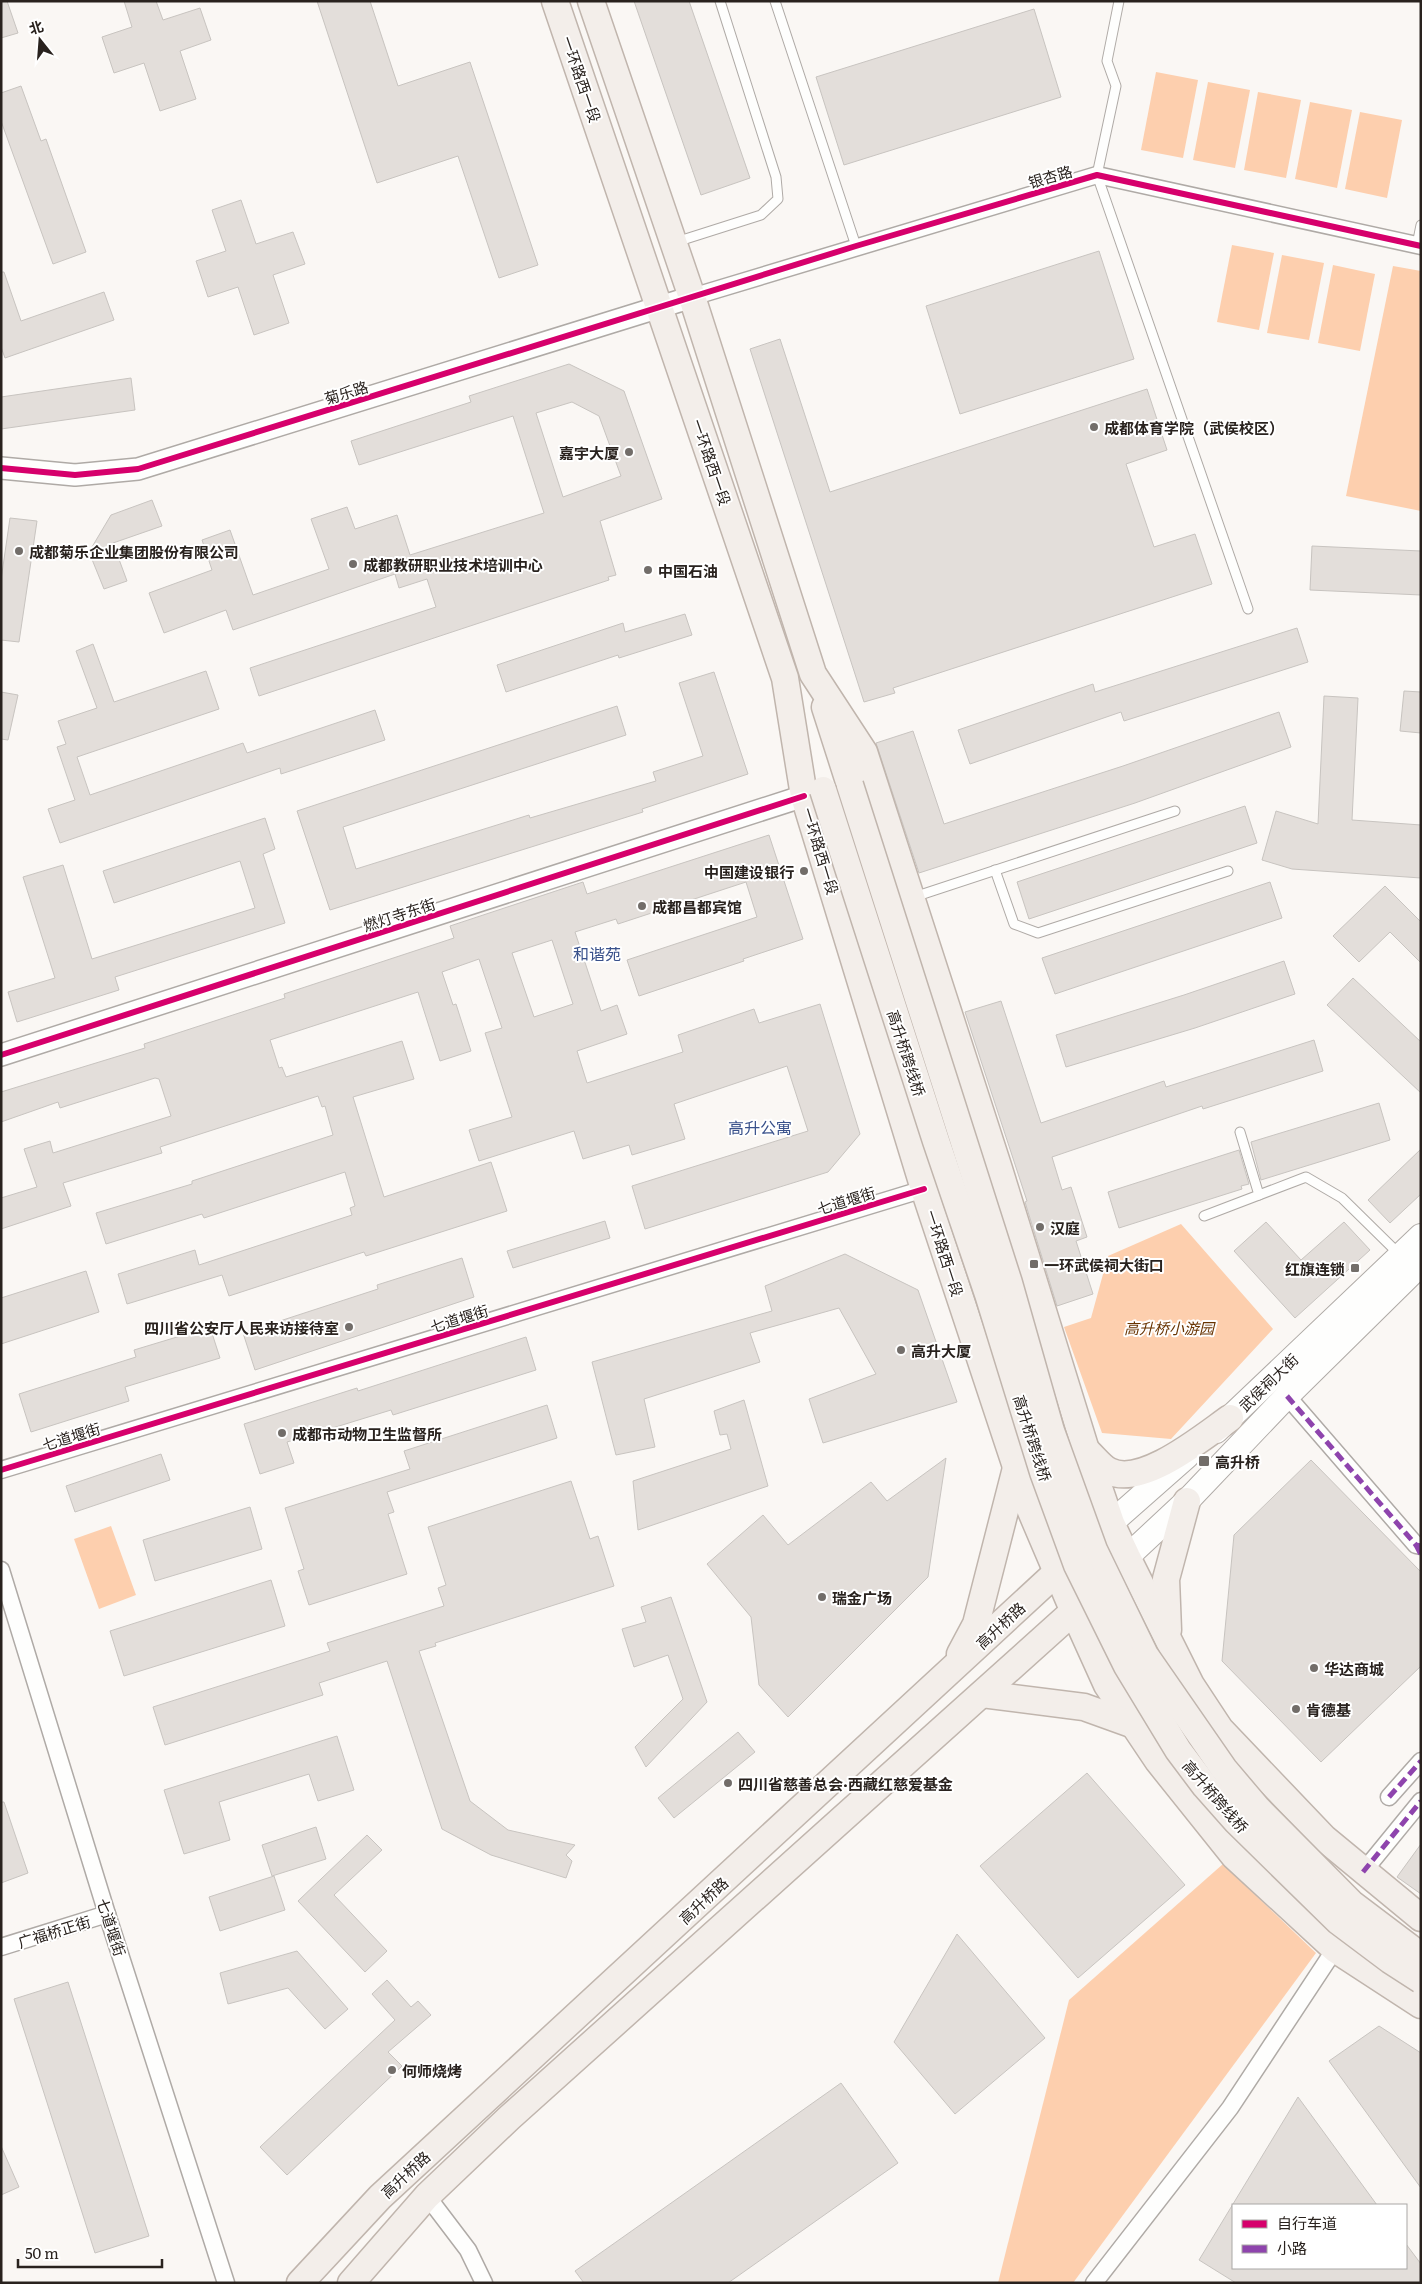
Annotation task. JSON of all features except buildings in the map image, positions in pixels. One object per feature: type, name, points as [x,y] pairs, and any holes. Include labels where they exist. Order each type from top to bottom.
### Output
[{"type":"main road","name":"一环路西一段","points":[[555,1],[784,678],[924,1189],[1030,1509],[1074,1612],[1107,1685],[1158,1761],[1234,1856],[1335,1949],[1421,2005]]},
{"type":"main road","name":"一环路西一段","points":[[591,1],[674,242],[813,674],[864,752],[1000,1168],[1086,1450],[1111,1523],[1191,1686],[1220,1730],[1324,1838],[1421,1918]]},
{"type":"main road","name":"高升桥跨线桥","points":[[813,674],[1009,1282],[1051,1431],[1094,1550],[1145,1655],[1224,1769],[1258,1808],[1350,1903],[1421,1956]]},
{"type":"main road","name":"高升桥跨线桥","points":[[814,793],[936,1141],[988,1294],[1044,1472],[1077,1565],[1127,1666],[1178,1750],[1205,1786],[1236,1821],[1338,1921],[1390,1960],[1421,1980]]},
{"type":"main road","name":"武侯祠大街","points":[[1127,1557],[1187,1501],[1287,1396],[1411,1260],[1421,1236]]},
{"type":"main road","name":"武侯祠大街","points":[[1111,1523],[1411,1260]]},
{"type":"main road","points":[[1086,1450],[1108,1471],[1124,1475],[1147,1470],[1180,1453],[1230,1418]]},
{"type":"main road","points":[[952,1670],[976,1624],[1016,1468]]},
{"type":"main road","points":[[1170,1645],[1165,1613],[1166,1579],[1187,1501]]},
{"type":"main road","name":"高升桥路","points":[[300,2283],[380,2197],[1111,1523]]},
{"type":"main road","name":"高升桥路","points":[[351,2283],[427,2196],[509,2118],[654,1985],[1074,1612],[1127,1557]]},
{"type":"main road","points":[[982,1694],[1084,1707],[1134,1725]]},
{"type":"street","name":"银杏路","points":[[692,297],[856,246],[1097,175],[1419,245]]},
{"type":"street","name":"菊乐路","points":[[1,468],[75,475],[138,469],[692,297]]},
{"type":"street","name":"燃灯寺东街","points":[[1,1055],[814,793]]},
{"type":"street","name":"七道堰街","points":[[1,1470],[924,1189]]},
{"type":"street","points":[[1287,1396],[1419,1549]]},
{"type":"street","name":"七道堰街","points":[[1,1570],[107,1914],[226,2283]]},
{"type":"street","points":[[1389,1797],[1421,1761]]},
{"type":"street","points":[[1363,1872],[1421,1802]]},
{"type":"street","name":"广福桥正街","points":[[1,1947],[107,1914]]},
{"type":"street","points":[[1094,2283],[1230,2108],[1335,1949]]},
{"type":"street","points":[[427,2196],[468,2250],[484,2283]]},
{"type":"lane","points":[[674,242],[761,215],[778,199],[776,177],[720,1]]},
{"type":"lane","points":[[776,1],[856,246]]},
{"type":"lane","points":[[1119,1],[1107,60],[1116,86],[1097,175],[1248,609]]},
{"type":"lane","points":[[1419,245],[1421,225]]},
{"type":"lane","points":[[912,898],[1175,810]]},
{"type":"lane","points":[[995,870],[1014,924],[1038,933],[1228,870]]},
{"type":"lane","points":[[1240,1132],[1259,1195]]},
{"type":"lane","points":[[1204,1216],[1306,1177],[1342,1198],[1411,1260]]},
{"type":"green space","points":[[1156,72],[1198,80],[1183,158],[1141,150]]},
{"type":"green space","points":[[1208,82],[1250,90],[1235,168],[1193,160]]},
{"type":"green space","points":[[1258,92],[1301,100],[1286,178],[1244,170]]},
{"type":"green space","points":[[1310,102],[1352,110],[1337,188],[1295,179]]},
{"type":"green space","points":[[1360,112],[1402,120],[1387,198],[1345,189]]},
{"type":"green space","points":[[1232,245],[1274,253],[1259,330],[1217,322]]},
{"type":"green space","points":[[1282,255],[1324,263],[1309,340],[1267,333]]},
{"type":"green space","points":[[1333,265],[1375,274],[1360,351],[1318,343]]},
{"type":"green space","points":[[1393,266],[1421,271],[1421,511],[1346,496]]},
{"type":"green space","name":"高升桥小游园","points":[[1181,1224],[1273,1329],[1171,1439],[1102,1433],[1064,1327],[1091,1318],[1108,1256]]},
{"type":"green space","points":[[111,1526],[136,1595],[99,1609],[74,1539]]},
{"type":"green space","points":[[1223,1864],[1316,1953],[1073,2283],[998,2283],[1069,2000]]},
{"type":"marked path","points":[[1287,1396],[1416,1545],[1421,1546]]},
{"type":"marked path","points":[[1416,1545],[1421,1555]]},
{"type":"marked path","points":[[1389,1797],[1421,1761]]},
{"type":"marked path","points":[[1363,1872],[1421,1801]]},
{"type":"cycle path","points":[[1,468],[75,475],[138,469],[856,246],[1097,175],[1421,246]]},
{"type":"cycle path","points":[[1,1055],[804,796]]},
{"type":"cycle path","points":[[1,1470],[924,1189]]},
{"type":"place","name":"成都体育学院（武侯校区）","points":[[1094,427]]},
{"type":"place","name":"嘉宇大厦","points":[[629,452]]},
{"type":"place","name":"成都菊乐企业集团股份有限公司","points":[[19,551]]},
{"type":"place","name":"成都教研职业技术培训中心","points":[[353,564]]},
{"type":"place","name":"中国石油","points":[[648,570]]},
{"type":"place","name":"中国建设银行","points":[[804,871]]},
{"type":"place","name":"成都昌都宾馆","points":[[642,906]]},
{"type":"place","name":"汉庭","points":[[1040,1227]]},
{"type":"place","name":"一环武侯祠大街口","points":[[1034,1264]]},
{"type":"place","name":"红旗连锁","points":[[1355,1268]]},
{"type":"place","name":"四川省公安厅人民来访接待室","points":[[349,1327]]},
{"type":"place","name":"高升大厦","points":[[901,1350]]},
{"type":"place","name":"成都市动物卫生监督所","points":[[282,1433]]},
{"type":"place","name":"高升桥","points":[[1204,1461]]},
{"type":"place","name":"瑞金广场","points":[[822,1597]]},
{"type":"place","name":"华达商城","points":[[1314,1668]]},
{"type":"place","name":"肯德基","points":[[1296,1709]]},
{"type":"place","name":"四川省慈善总会·西藏红慈爱基金","points":[[728,1783]]},
{"type":"place","name":"何师烧烤","points":[[392,2070]]},
{"type":"district","name":"和谐苑","points":[[597,953]]},
{"type":"district","name":"高升公寓","points":[[760,1127]]}]
